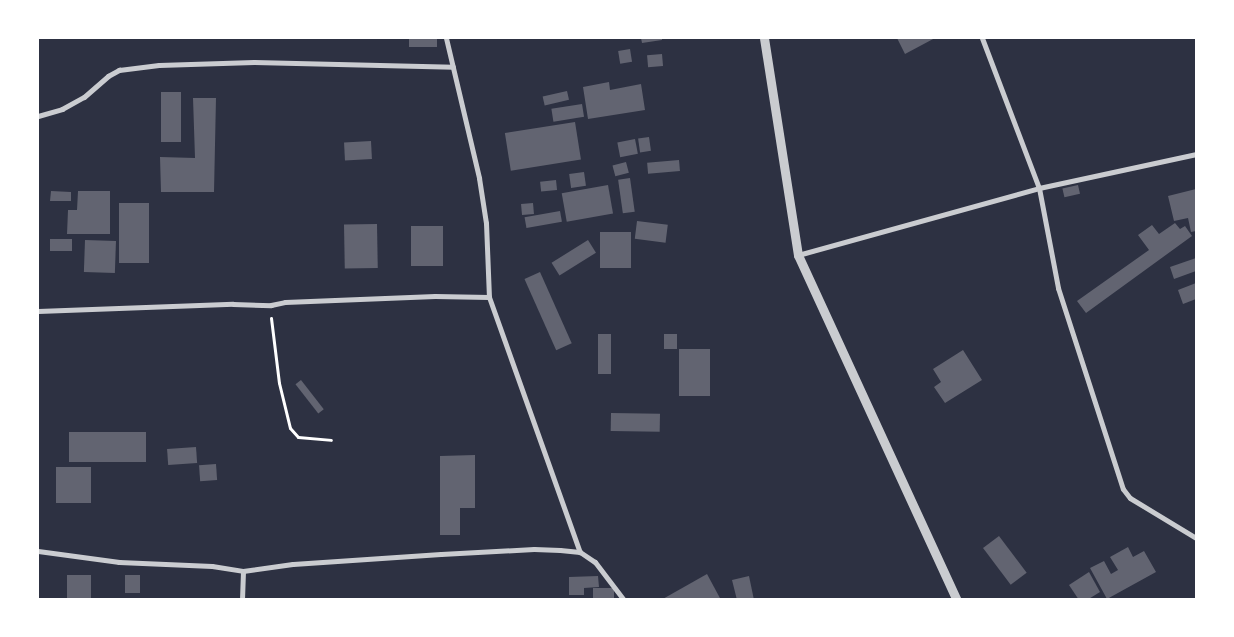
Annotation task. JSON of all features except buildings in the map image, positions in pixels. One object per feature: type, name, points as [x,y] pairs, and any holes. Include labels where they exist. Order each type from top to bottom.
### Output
[{"type":"street","points":[[446,38],[479,178],[486,223],[490,298],[580,552]]},
{"type":"street","points":[[764,38],[798,255],[957,600]]},
{"type":"street","points":[[982,38],[1038,188],[1058,288],[1123,489],[1130,498],[1196,538]]},
{"type":"street","points":[[38,116],[62,109],[84,97],[108,76],[120,70],[159,65],[238,62],[453,67]]},
{"type":"street","points":[[798,255],[1038,188],[1196,154]]},
{"type":"street","points":[[38,311],[233,304],[271,305],[285,302],[425,296],[490,298]]},
{"type":"street","points":[[38,551],[119,562],[212,566],[243,571],[292,564],[441,554],[534,549],[580,552],[595,562],[624,600]]},
{"type":"street","points":[[242,600],[243,571]]},
{"type":"path","points":[[271,305],[279,383],[290,428],[298,437],[331,440]]}]
